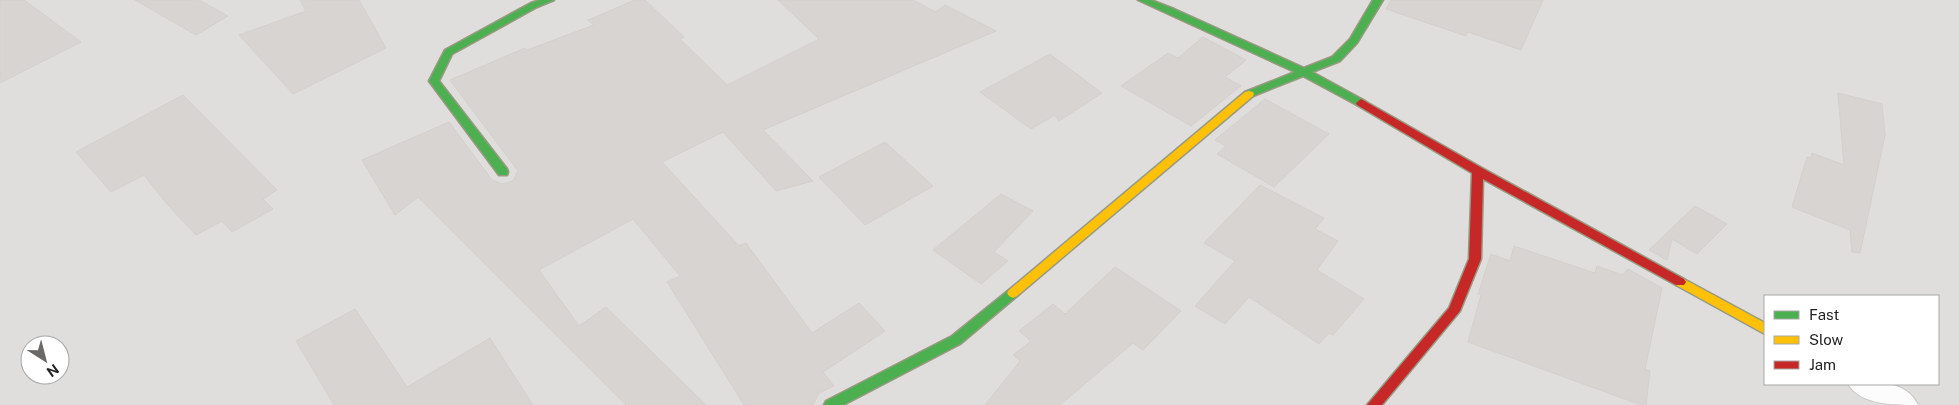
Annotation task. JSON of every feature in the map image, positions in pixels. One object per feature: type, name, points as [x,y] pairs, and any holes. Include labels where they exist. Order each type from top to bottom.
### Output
[{"type":"street","points":[[503,172],[434,81],[448,52],[534,5],[549,0]]},
{"type":"street","points":[[1143,0],[1304,70],[1478,171],[1764,329]]},
{"type":"street","points":[[831,405],[956,340],[1251,93],[1304,70],[1336,59],[1354,41],[1378,0]]},
{"type":"street","points":[[1374,405],[1454,311],[1475,259],[1478,171]]},
{"type":"street","points":[[1866,385],[1902,405]]},
{"type":"shaded area","points":[[0,0],[1959,0],[1959,405],[0,405]]},
{"type":"building","points":[[0,0],[24,0],[81,42],[0,83]]},
{"type":"building","points":[[135,0],[199,0],[228,16],[196,35]]},
{"type":"building","points":[[300,0],[359,0],[386,48],[293,94],[239,35],[306,11]]},
{"type":"building","points":[[635,0],[645,0],[684,37],[680,39],[727,85],[819,39],[778,0],[913,0],[936,12],[945,5],[996,31],[763,130],[813,181],[776,191],[723,132],[662,162],[739,246],[746,243],[812,333],[859,303],[885,331],[823,372],[834,386],[819,393],[813,405],[744,405],[667,282],[680,276],[633,219],[539,270],[579,326],[606,307],[706,405],[626,405],[418,197],[395,215],[362,160],[449,122],[492,180],[502,184],[513,181],[518,171],[450,80],[525,48],[527,50],[594,25],[588,20]]},
{"type":"building","points":[[1391,0],[1543,0],[1521,50],[1468,32],[1466,36],[1386,9]]},
{"type":"building","points":[[1203,37],[1246,60],[1225,77],[1241,86],[1191,126],[1121,86],[1168,53],[1178,58]]},
{"type":"building","points":[[1050,54],[1102,93],[1059,121],[1055,115],[1031,129],[980,92]]},
{"type":"building","points":[[1838,93],[1882,104],[1885,135],[1860,253],[1852,252],[1850,230],[1792,207],[1807,157],[1811,158],[1812,153],[1844,165]]},
{"type":"building","points":[[183,95],[277,190],[263,199],[273,209],[232,232],[222,221],[196,235],[167,204],[144,175],[111,192],[76,152]]},
{"type":"building","points":[[1265,99],[1329,134],[1274,187],[1217,154],[1226,146],[1215,140]]},
{"type":"building","points":[[885,142],[933,186],[865,225],[819,177]]},
{"type":"building","points":[[1260,185],[1324,218],[1315,229],[1338,241],[1317,270],[1364,299],[1333,335],[1329,333],[1319,344],[1249,297],[1225,324],[1195,306],[1235,261],[1204,243]]},
{"type":"building","points":[[1001,194],[1033,211],[994,252],[1008,261],[981,284],[933,250]]},
{"type":"building","points":[[1695,206],[1727,224],[1697,254],[1672,239],[1667,260],[1649,250]]},
{"type":"building","points":[[1514,246],[1595,273],[1597,266],[1622,275],[1628,269],[1662,288],[1645,369],[1650,371],[1646,405],[1641,405],[1468,342],[1481,295],[1478,294],[1491,254],[1510,261]]},
{"type":"building","points":[[1115,267],[1181,311],[1143,350],[1133,343],[1060,405],[985,405],[1020,361],[1013,355],[1031,341],[1019,331],[1053,304],[1065,314]]},
{"type":"building","points":[[355,309],[407,387],[490,338],[533,405],[334,405],[296,341]]},
{"type":"traffic: fast","points":[[503,172],[434,81],[448,52],[534,5],[549,0]]},
{"type":"traffic: fast","points":[[1143,0],[1254,48],[1308,74],[1361,103]]},
{"type":"traffic: fast","points":[[1249,94],[1336,59],[1354,41],[1378,0]]},
{"type":"traffic: fast","points":[[831,405],[956,340],[1013,293]]},
{"type":"traffic: slow","points":[[1013,293],[1249,94]]},
{"type":"traffic: slow","points":[[1680,282],[1764,328]]},
{"type":"traffic: jam","points":[[1361,103],[1478,171],[1680,282]]},
{"type":"traffic: jam","points":[[1374,405],[1454,311],[1475,259],[1478,171]]}]
